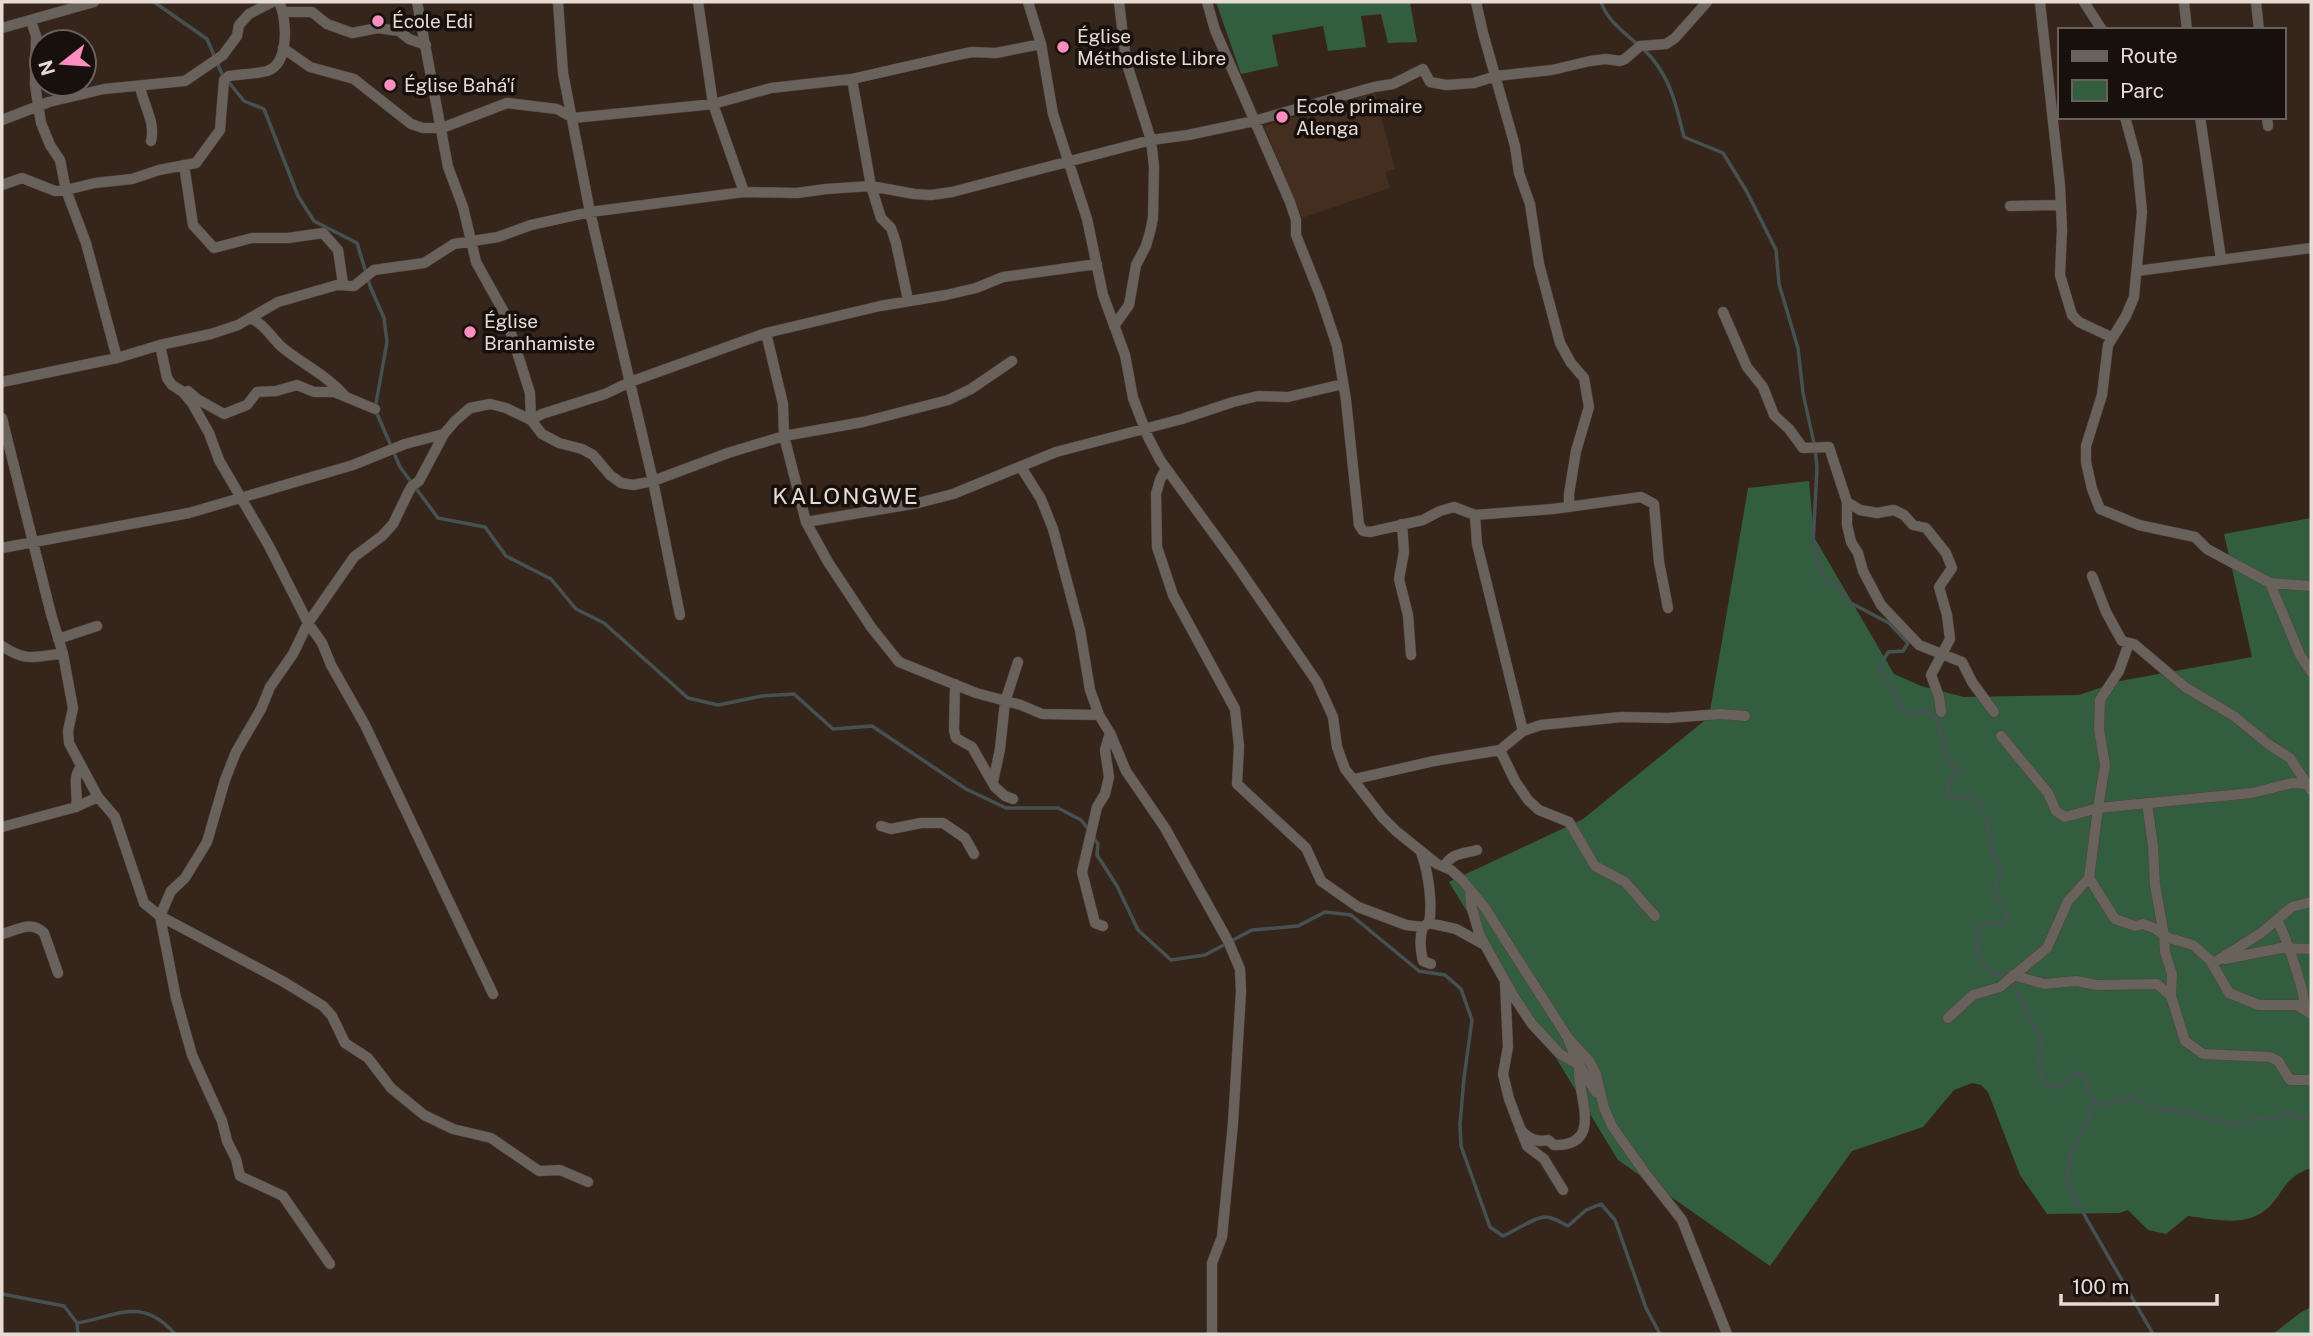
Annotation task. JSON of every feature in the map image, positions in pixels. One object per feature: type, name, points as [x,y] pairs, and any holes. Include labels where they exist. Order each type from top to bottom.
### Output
[{"type":"street","points":[[2,28],[94,2]]},
{"type":"street","points":[[2,120],[104,89],[185,81],[223,55],[236,37],[239,25],[249,14],[272,2]]},
{"type":"street","points":[[2,185],[22,178],[55,191],[66,190],[95,183],[132,179],[159,170],[196,163],[220,130],[224,80],[229,76],[269,71],[277,65],[283,48],[286,24],[285,12],[279,2]]},
{"type":"street","points":[[417,2],[417,14],[426,45],[448,167],[463,207],[476,262],[505,314],[530,393],[531,420]]},
{"type":"street","points":[[558,2],[563,72],[590,212],[653,481],[680,615]]},
{"type":"street","points":[[698,2],[713,104],[744,192]]},
{"type":"street","points":[[1028,2],[1041,44],[1053,114],[1087,219],[1103,295],[1125,355],[1133,398],[1160,460],[1310,670],[1333,717],[1340,760],[1382,817],[1420,851],[1455,873],[1485,908],[1568,1038],[1579,1065],[1612,1126],[1682,1220],[1727,1334]]},
{"type":"street","points":[[1114,326],[1129,305],[1136,265],[1146,246],[1152,225],[1154,157],[1129,76],[1119,2]]},
{"type":"street","points":[[1207,2],[1215,30],[1296,220],[1296,235],[1337,346],[1359,525],[1363,531],[1370,532],[1423,520],[1454,507],[1475,515],[1553,509],[1640,497],[1654,504],[1659,562],[1668,608]]},
{"type":"street","points":[[1476,2],[1521,181],[1530,204],[1539,264],[1560,343],[1571,363],[1584,378],[1589,407],[1576,451],[1569,506]]},
{"type":"street","points":[[2,382],[117,358],[211,334],[250,318],[278,302],[343,284],[354,286],[370,272],[421,264],[454,244],[498,237],[531,225],[590,212],[744,192],[797,193],[826,188],[871,186],[879,190],[930,195],[1015,176],[1150,140],[1254,121],[1393,84],[1423,69],[1430,82],[1446,85],[1474,83],[1496,76],[1552,70],[1606,59],[1620,61],[1640,46],[1665,44],[1675,38],[1707,2]]},
{"type":"street","points":[[2040,2],[2063,230],[2060,275],[2072,315],[2079,322],[2111,337]]},
{"type":"street","points":[[2084,2],[2101,28]]},
{"type":"street","points":[[2184,2],[2188,28]]},
{"type":"street","points":[[2256,2],[2259,28]]},
{"type":"street","points":[[285,12],[312,12],[327,24],[352,33],[378,28],[399,31],[409,39],[426,45]]},
{"type":"street","points":[[31,21],[36,36],[35,85],[41,123],[60,160],[66,190],[86,243],[117,358]]},
{"type":"street","points":[[283,48],[310,67],[354,79],[411,124],[423,128],[442,128],[507,103],[557,108],[573,118],[713,104],[771,88],[852,79],[962,54],[996,54],[1041,44]]},
{"type":"street","points":[[852,79],[871,186],[881,218],[891,228],[896,243],[908,300]]},
{"type":"street","points":[[139,86],[142,101],[153,123],[151,141]]},
{"type":"street","points":[[2126,119],[2142,193],[2137,271],[2134,297],[2126,316],[2111,337],[2102,395],[2086,446],[2086,462],[2092,489],[2100,509],[2139,525],[2195,537],[2207,549],[2270,583],[2311,586]]},
{"type":"street","points":[[2200,119],[2221,259]]},
{"type":"street","points":[[184,165],[193,225],[214,248],[252,238],[288,239],[323,233],[338,250],[343,284]]},
{"type":"street","points":[[2010,206],[2061,205]]},
{"type":"street","points":[[2137,271],[2311,248]]},
{"type":"street","points":[[531,420],[766,333],[908,300],[966,290],[1003,277],[1097,264]]},
{"type":"street","points":[[1723,312],[1747,367],[1763,387],[1774,415],[1803,448],[1829,447],[1847,502],[1850,542],[1858,553],[1863,571],[1881,605],[1919,645],[1962,662],[1994,712]]},
{"type":"street","points":[[250,318],[261,323],[281,346],[322,373],[350,401]]},
{"type":"street","points":[[766,333],[783,404],[784,436],[806,522],[828,562],[871,627],[899,662],[1042,715],[1098,715]]},
{"type":"street","points":[[160,345],[167,378],[192,403],[239,497],[270,546],[308,623],[322,643],[331,665],[397,788],[493,994]]},
{"type":"street","points":[[330,1264],[283,1196],[240,1176],[222,1121],[192,1055],[176,998],[160,916],[171,891],[185,878],[208,842],[225,780],[236,752],[270,687],[293,654],[308,623],[354,557],[394,524],[408,493],[419,481],[444,434],[454,421],[470,408],[489,404],[506,408],[531,420],[542,434],[593,455],[610,475],[621,483],[633,485],[653,481],[728,453],[784,436],[863,422],[948,400],[971,389],[1012,362]]},
{"type":"street","points":[[167,378],[180,383],[197,399],[224,414],[247,405],[257,392],[276,391],[297,385],[314,392],[334,393],[375,409]]},
{"type":"street","points":[[806,522],[918,503],[965,489],[1056,452],[1251,398],[1288,397],[1343,384]]},
{"type":"street","points":[[2,418],[63,654],[73,708],[68,731],[69,743],[98,797],[115,817],[144,903],[160,916],[284,982],[326,1008],[342,1032],[345,1042],[368,1058],[391,1088],[424,1115],[453,1129],[491,1138],[539,1171],[560,1170],[588,1182]]},
{"type":"street","points":[[2,548],[189,513],[353,465],[405,444],[444,434]]},
{"type":"street","points":[[1020,467],[1041,499],[1053,529],[1080,630],[1090,690],[1098,715],[1111,733],[1126,771],[1165,828],[1228,941],[1242,977],[1233,1123],[1222,1237],[1212,1263],[1212,1334]]},
{"type":"street","points":[[1166,468],[1157,494],[1157,547],[1173,595],[1235,709],[1239,746],[1237,784],[1306,848],[1321,881],[1358,907],[1406,925],[1456,929],[1488,947]]},
{"type":"street","points":[[1847,502],[1860,510],[1877,513],[1894,510],[1913,525],[1926,528],[1946,553],[1952,568],[1939,587],[1950,639],[1931,675],[1941,712]]},
{"type":"street","points":[[1475,515],[1477,544],[1523,731]]},
{"type":"street","points":[[1402,524],[1404,552],[1399,583],[1408,615],[1411,655]]},
{"type":"street","points":[[2092,576],[2106,612],[2122,641],[2134,644],[2185,687],[2234,716],[2290,758],[2309,787]]},
{"type":"street","points":[[2270,583],[2300,655],[2311,672]]},
{"type":"street","points":[[58,639],[97,626]]},
{"type":"street","points":[[1948,1018],[1973,995],[2000,987],[2047,947],[2068,901],[2089,878],[2105,765],[2099,729],[2100,700],[2119,671],[2129,643]]},
{"type":"street","points":[[2,646],[26,657],[43,659],[53,654],[63,654]]},
{"type":"street","points":[[993,782],[1005,702],[1018,662]]},
{"type":"street","points":[[956,684],[956,738],[972,747],[993,782],[1005,796],[1013,799]]},
{"type":"street","points":[[1355,779],[1434,761],[1500,750],[1523,731],[1541,724],[1622,716],[1745,716]]},
{"type":"street","points":[[1103,926],[1095,923],[1082,872],[1097,807],[1105,794],[1109,777],[1105,750],[1111,733]]},
{"type":"street","points":[[2001,736],[2048,793],[2056,811],[2065,817],[2098,808],[2252,793],[2291,783],[2309,787]]},
{"type":"street","points":[[1500,750],[1528,800],[1539,810],[1569,822],[1595,866],[1625,882],[1655,916]]},
{"type":"street","points":[[76,807],[78,796],[74,783],[81,766]]},
{"type":"street","points":[[2,827],[76,807],[98,797]]},
{"type":"street","points":[[2147,803],[2155,885],[2165,952],[2172,974],[2171,996],[2185,1041],[2203,1054],[2270,1058],[2278,1061],[2290,1080],[2311,1080]]},
{"type":"street","points":[[881,826],[891,829],[921,823],[943,823],[965,838],[975,855]]},
{"type":"street","points":[[1444,867],[1453,856],[1477,850]]},
{"type":"street","points":[[1420,851],[1427,868],[1432,908],[1420,935],[1420,952],[1423,961],[1431,964]]},
{"type":"street","points":[[2089,878],[2115,919],[2135,926],[2143,924],[2193,945],[2216,962],[2229,993],[2259,1004],[2297,1005],[2307,1012]]},
{"type":"street","points":[[1470,890],[1476,925],[1504,979],[1532,1024],[1560,1054],[1579,1065]]},
{"type":"street","points":[[2216,962],[2261,933],[2292,907],[2311,902]]},
{"type":"street","points":[[2277,920],[2286,937],[2305,997],[2307,1012]]},
{"type":"street","points":[[2,934],[31,925],[41,929],[58,974]]},
{"type":"street","points":[[2216,962],[2288,948],[2311,949]]},
{"type":"street","points":[[2013,975],[2044,984],[2077,981],[2096,985],[2157,984],[2171,996]]},
{"type":"street","points":[[1504,979],[1508,1047],[1503,1074],[1509,1099],[1527,1146],[1544,1159],[1563,1190]]},
{"type":"street","points":[[1568,1038],[1584,1054],[1596,1074],[1604,1108]]},
{"type":"street","points":[[1520,1129],[1526,1137],[1541,1142],[1548,1140],[1554,1145],[1568,1145],[1579,1138],[1586,1110],[1579,1065]]},
{"type":"shaded area","points":[[1375,93],[1395,169],[1385,172],[1390,188],[1302,218],[1264,126]]},
{"type":"green space","points":[[1216,2],[1410,2],[1417,42],[1388,43],[1381,14],[1361,16],[1366,47],[1328,51],[1323,26],[1272,35],[1278,66],[1241,74]]},
{"type":"green space","points":[[1809,481],[1814,537],[1894,674],[1921,686],[1964,697],[2079,695],[2120,681],[2252,657],[2224,534],[2311,518],[2311,1168],[2290,1180],[2274,1202],[2259,1214],[2230,1221],[2188,1216],[2166,1234],[2148,1230],[2128,1210],[2119,1213],[2047,1214],[2020,1175],[1988,1092],[1981,1085],[1972,1083],[1954,1090],[1923,1127],[1852,1151],[1770,1266],[1618,1160],[1449,882],[1583,819],[1709,717],[1748,488]]},
{"type":"green space","points":[[2311,1307],[2311,1334],[2273,1334],[2300,1313]]},
{"type":"waterway","points":[[154,2],[207,39],[222,74],[244,101],[264,109],[298,196],[314,221],[357,243],[370,286],[384,318],[387,342],[375,409],[400,467],[438,518],[485,527],[506,556],[551,579],[576,609],[604,623],[688,698],[718,705],[762,696],[794,694],[833,729],[872,726],[966,789],[1006,808],[1058,808],[1081,820],[1089,830]]},
{"type":"waterway","points":[[1601,2],[1610,18],[1645,50],[1658,66],[1672,95],[1684,137],[1723,153],[1747,192],[1776,250],[1779,284],[1798,348],[1803,393],[1815,448],[1817,468],[1813,545],[1824,579],[1837,585],[1847,601],[1889,623],[1908,643],[1903,651],[1888,652],[1879,669],[1908,716],[1924,710],[1937,719],[1948,760],[1960,772],[1951,777],[1947,793],[1956,800],[1971,793],[1982,807],[1991,838],[1992,854],[2002,869],[1994,890],[2008,915],[2004,923],[1993,922],[1979,928],[1976,941],[1978,953],[1993,975],[2009,975],[2042,1041],[2038,1061],[2043,1081],[2054,1088],[2070,1081],[2076,1072],[2085,1075],[2087,1089],[2093,1100],[2087,1123],[2072,1150],[2066,1183],[2153,1334]]},
{"type":"waterway","points":[[1093,837],[1098,844],[1097,855],[1117,886],[1138,930],[1171,960],[1205,955],[1252,930],[1298,926],[1325,912],[1351,915],[1419,971],[1445,975],[1461,989],[1472,1020],[1464,1078],[1461,1146],[1490,1227],[1503,1236],[1542,1217],[1568,1226],[1586,1210],[1601,1204],[1615,1220],[1646,1308],[1660,1334]]},
{"type":"waterway","points":[[2093,1100],[2106,1105],[2131,1098],[2161,1110],[2179,1109],[2212,1120],[2243,1125],[2256,1118],[2273,1120],[2289,1113],[2300,1118],[2311,1117]]},
{"type":"waterway","points":[[2,1294],[64,1306],[77,1323],[78,1334]]},
{"type":"waterway","points":[[77,1323],[117,1313],[140,1312],[163,1322],[175,1334]]},
{"type":"place","name":"École Edi","points":[[378,21]]},
{"type":"place","name":"Église Méthodiste Libre","points":[[1063,47]]},
{"type":"place","name":"Église Bahá'í","points":[[390,85]]},
{"type":"place","name":"Ecole primaire Alenga","points":[[1282,117]]},
{"type":"place","name":"Église Branhamiste","points":[[470,332]]},
{"type":"district","name":"KALONGWE","points":[[846,495]]}]
